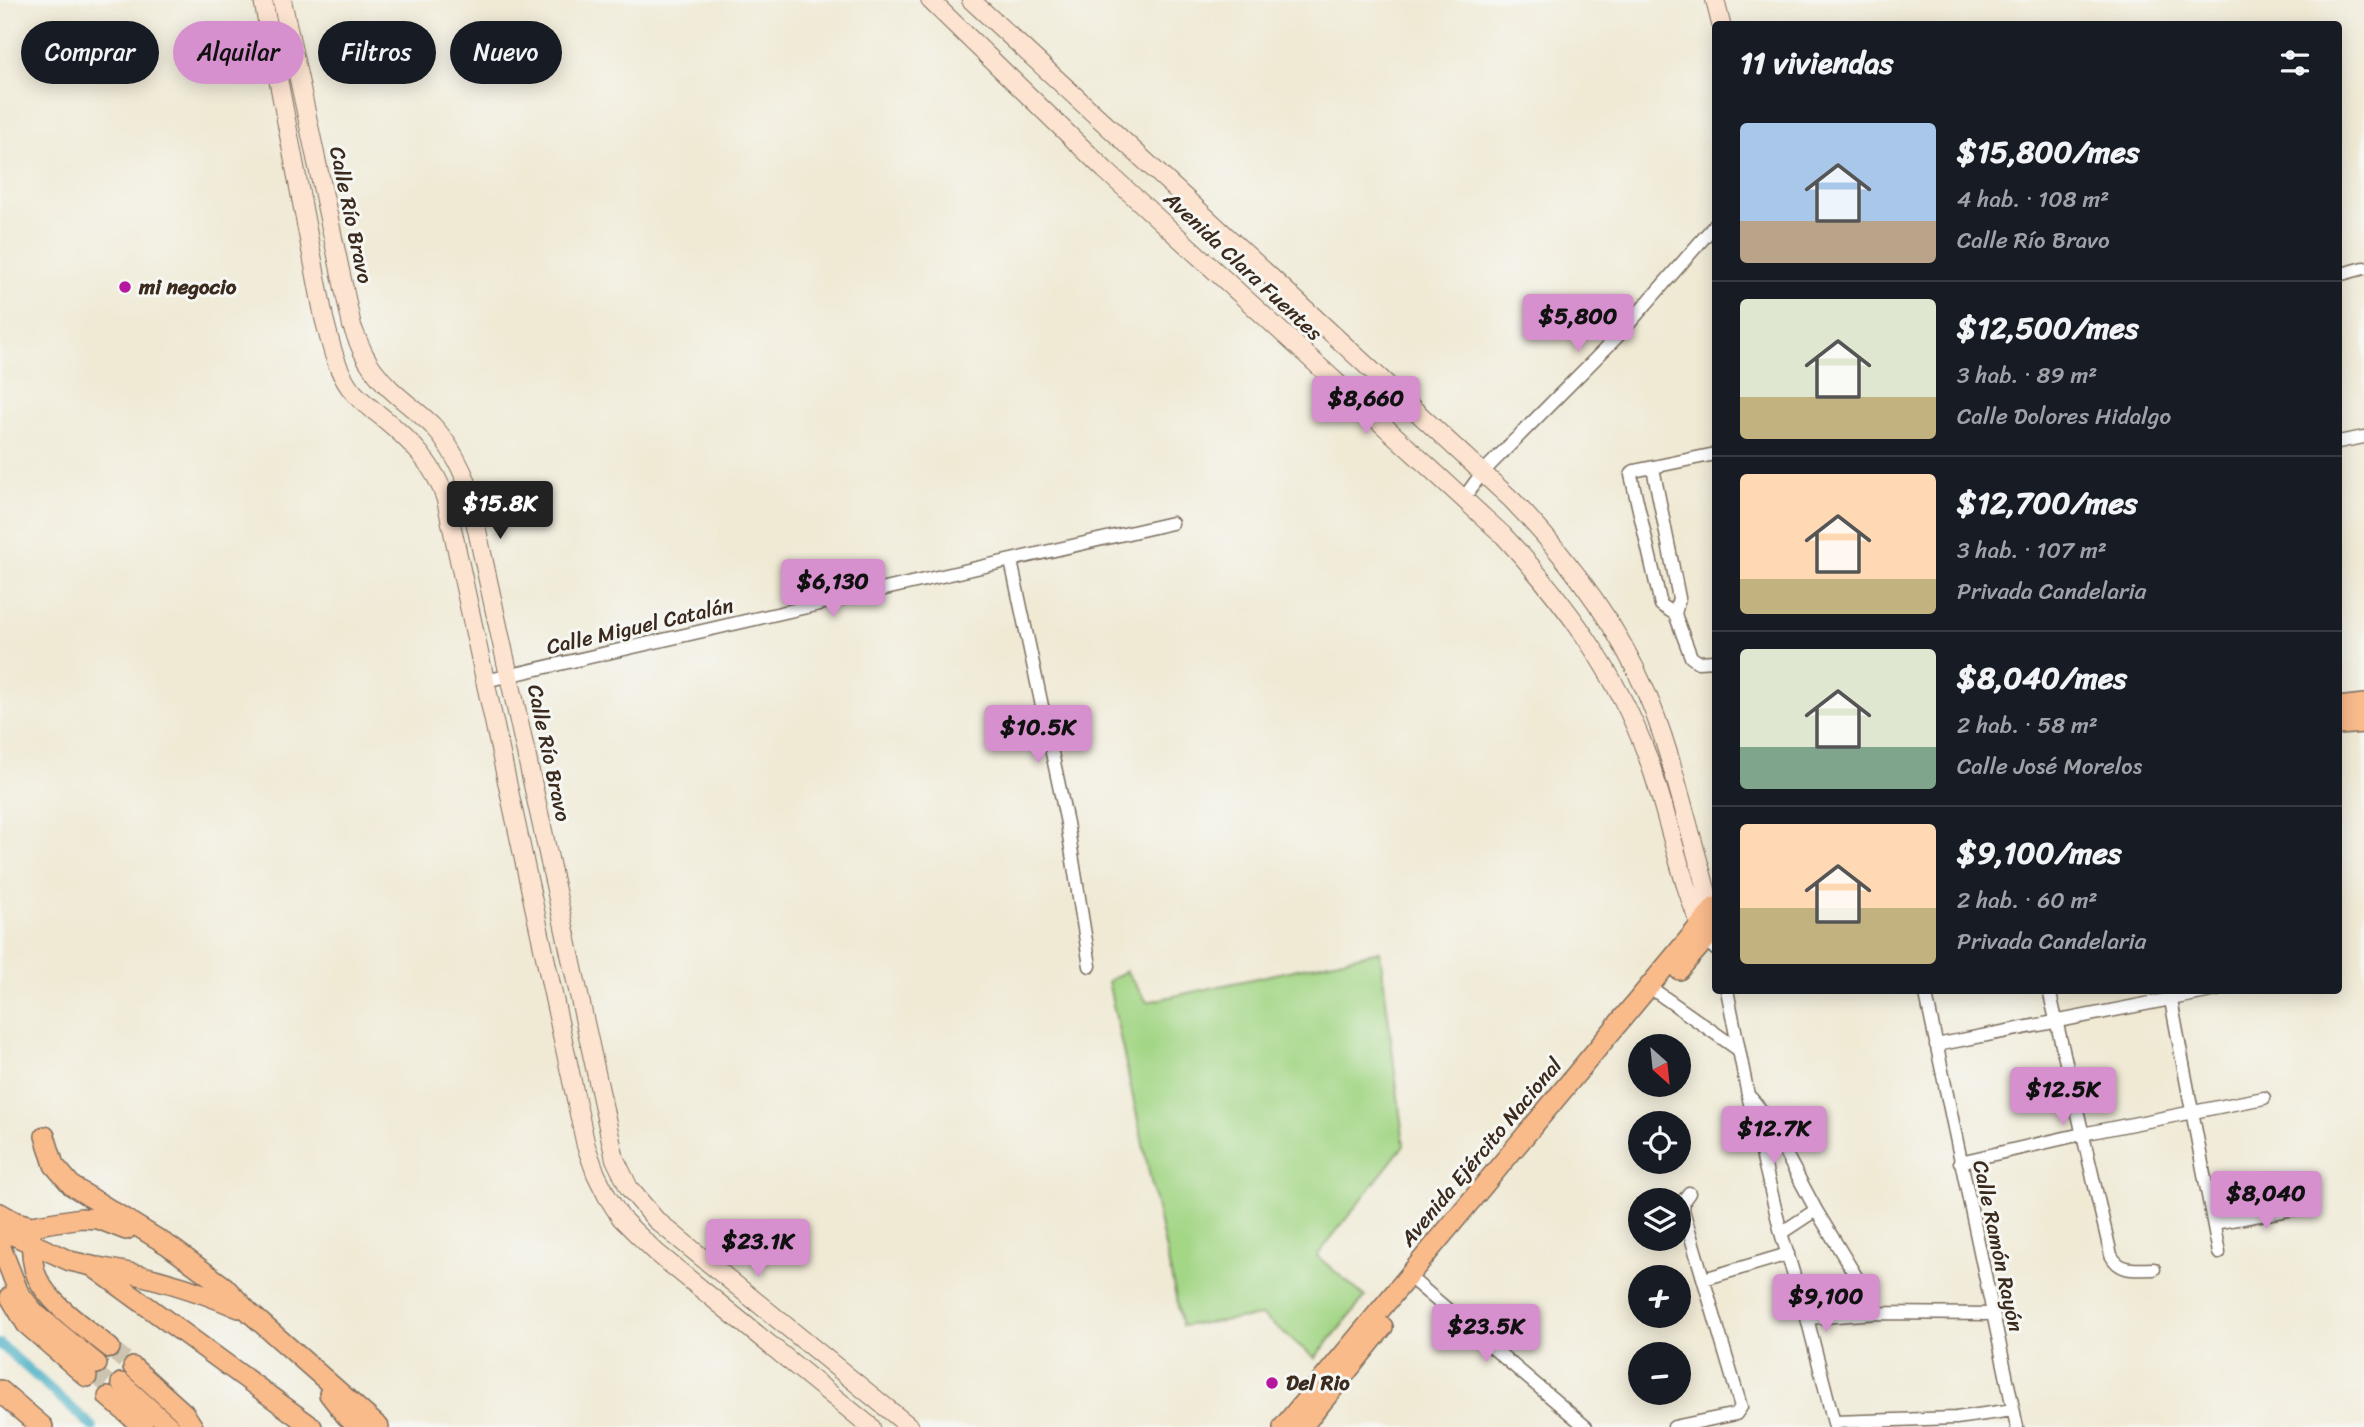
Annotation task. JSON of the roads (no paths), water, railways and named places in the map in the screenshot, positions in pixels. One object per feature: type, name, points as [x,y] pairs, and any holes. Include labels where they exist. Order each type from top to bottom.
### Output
[{"type":"highway","points":[[0,1391],[42,1427]]},
{"type":"main road","points":[[2342,706],[2364,704]]},
{"type":"main road","points":[[2342,725],[2364,723]]},
{"type":"main road","name":"Avenida Ejército Nacional","points":[[1283,1427],[1413,1280],[1658,993],[1709,915]]},
{"type":"main road","name":"Avenida Ejército Nacional","points":[[1302,1427],[1413,1280],[1709,915]]},
{"type":"main road","points":[[45,1136],[54,1165],[72,1186],[169,1246],[225,1287],[250,1313],[379,1427]]},
{"type":"main road","points":[[0,1213],[71,1261],[140,1273],[181,1285],[250,1313]]},
{"type":"main road","points":[[0,1229],[31,1234],[81,1218],[98,1219],[158,1246],[223,1293],[233,1297]]},
{"type":"main road","points":[[31,1234],[33,1266],[42,1287],[98,1363]]},
{"type":"main road","points":[[0,1245],[15,1298],[98,1363]]},
{"type":"main road","points":[[0,1262],[26,1324],[98,1363]]},
{"type":"main road","points":[[92,1266],[312,1427]]},
{"type":"main road","points":[[15,1298],[44,1305],[98,1363]]},
{"type":"main road","points":[[308,1365],[352,1423]]},
{"type":"main road","points":[[121,1382],[143,1427]]},
{"type":"main road","points":[[121,1382],[157,1427]]},
{"type":"main road","points":[[121,1382],[170,1427]]},
{"type":"main road","points":[[121,1382],[181,1427]]},
{"type":"main road","points":[[121,1382],[184,1413],[193,1427]]},
{"type":"main road","points":[[1268,1427],[1293,1399],[1305,1400]]},
{"type":"street","points":[[262,0],[266,21]]},
{"type":"street","name":"Calle Río Bravo","points":[[282,0],[286,21]]},
{"type":"street","name":"Avenida Clara Fuentes","points":[[930,0],[1105,170],[1503,535],[1539,575],[1578,624],[1604,665],[1637,729],[1709,915]]},
{"type":"street","name":"Avenida Clara Fuentes","points":[[971,0],[1545,534],[1579,577],[1623,647],[1646,692],[1709,915]]},
{"type":"street","points":[[1715,0],[1720,21]]},
{"type":"street","points":[[279,84],[321,304],[341,372],[351,389],[420,452],[443,489],[589,1156],[601,1185],[621,1217],[657,1254],[871,1427]]},
{"type":"street","name":"Calle Río Bravo","points":[[299,84],[352,326],[363,354],[389,389],[432,426],[461,469],[475,517],[615,1159],[629,1188],[673,1235],[910,1427]]},
{"type":"street","points":[[1462,499],[1482,473],[1620,334],[1712,228]]},
{"type":"street","points":[[2342,274],[2364,268]]},
{"type":"street","points":[[2342,440],[2364,437]]},
{"type":"street","points":[[1675,614],[1661,605],[1631,477],[1634,471],[1712,455]]},
{"type":"street","points":[[1653,468],[1679,598],[1675,614],[1691,657],[1699,662],[1712,661]]},
{"type":"street","name":"Calle Miguel Catalán","points":[[485,681],[1172,523]]},
{"type":"street","points":[[1011,561],[1067,823],[1090,966]]},
{"type":"street","points":[[1658,993],[1739,1050]]},
{"type":"street","points":[[1728,994],[1748,1095],[1781,1233],[1807,1318],[1834,1425],[1953,1423],[2013,1410]]},
{"type":"street","name":"Calle Ramón Rayón","points":[[1926,994],[2017,1427]]},
{"type":"street","points":[[2050,994],[2111,1255],[2124,1269],[2154,1269]]},
{"type":"street","points":[[1936,1045],[2056,1023],[2170,995],[2219,1253]]},
{"type":"street","points":[[558,1016],[579,1001]]},
{"type":"street","points":[[1748,1095],[1765,1115],[1816,1210],[1878,1313]]},
{"type":"street","points":[[1961,1162],[2082,1134],[2264,1098]]},
{"type":"street","points":[[2214,1223],[2312,1206]]},
{"type":"street","points":[[1781,1233],[1816,1210]]},
{"type":"street","points":[[1674,1427],[1740,1410],[1691,1236]]},
{"type":"street","points":[[1704,1279],[1787,1254]]},
{"type":"street","points":[[1413,1280],[1586,1427]]},
{"type":"street","points":[[1807,1318],[1878,1313],[1993,1314]]},
{"type":"waterway","points":[[0,1344],[93,1427]]},
{"type":"tunnel","points":[[110,1348],[133,1367]]},
{"type":"tunnel","points":[[92,1371],[115,1390]]},
{"type":"place","name":"mi negocio","points":[[125,287]]},
{"type":"place","name":"Del Rio","points":[[1272,1383]]}]
